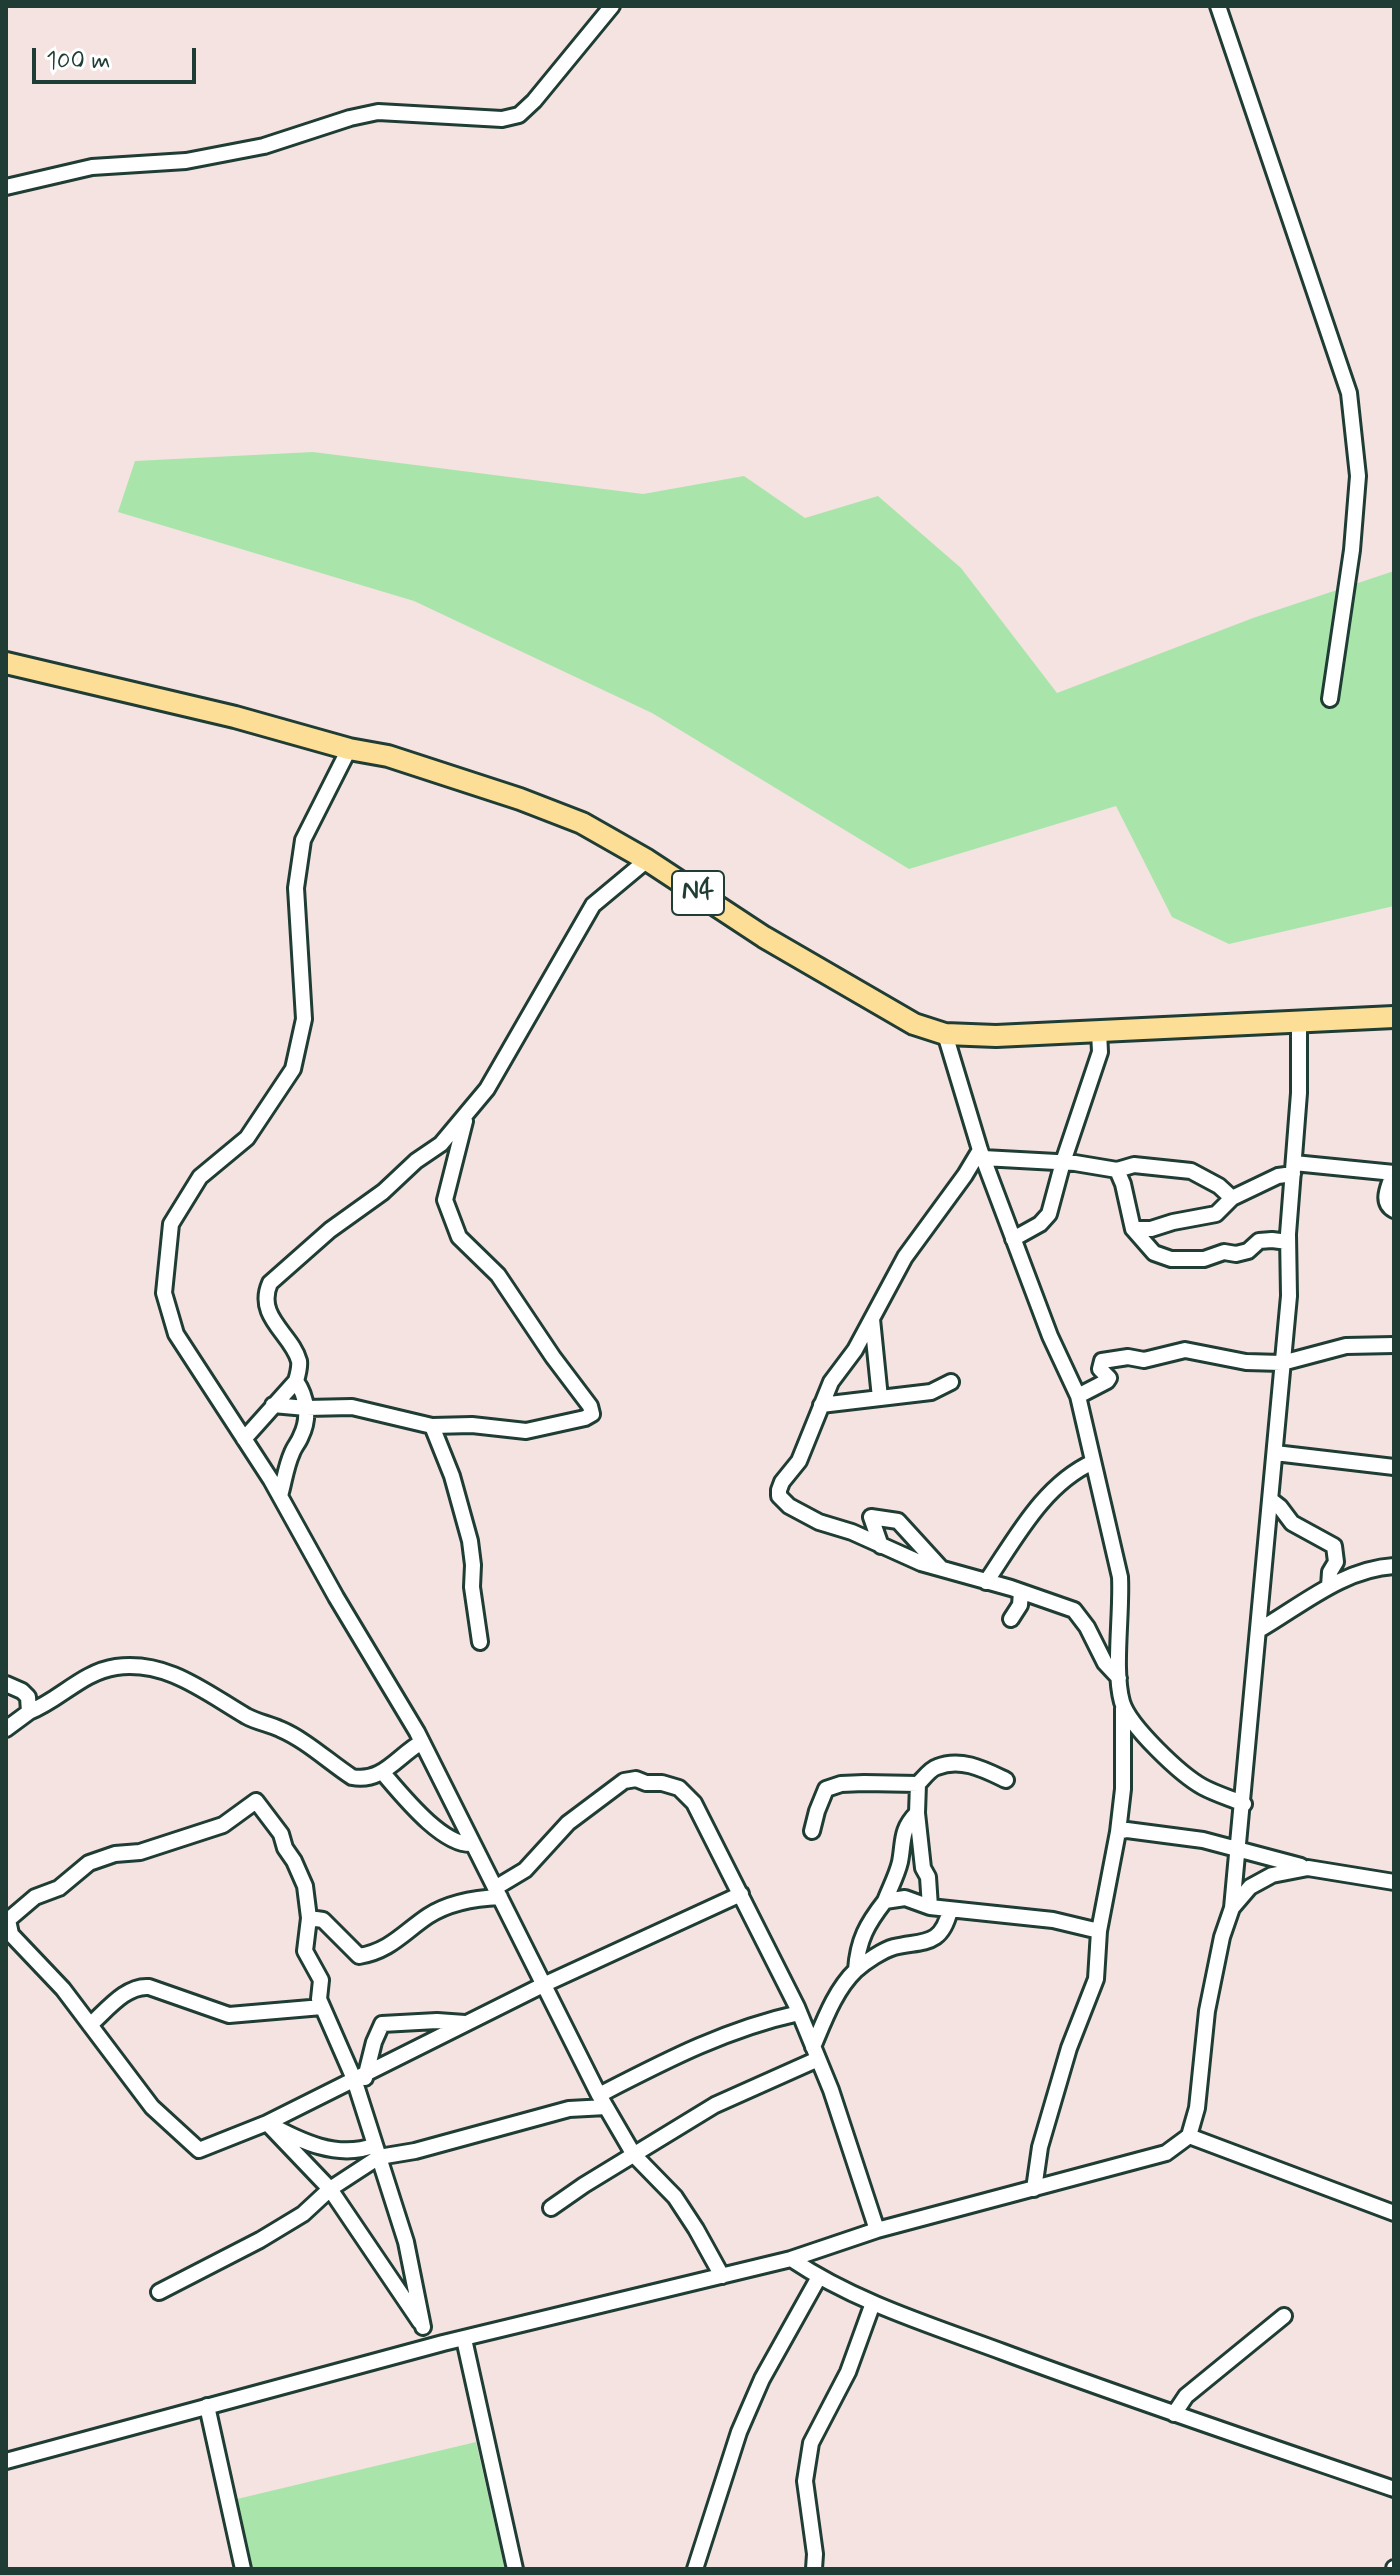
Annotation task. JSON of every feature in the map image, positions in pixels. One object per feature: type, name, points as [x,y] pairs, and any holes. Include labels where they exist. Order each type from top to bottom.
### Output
[{"type":"highway","name":"N4","points":[[6,663],[235,717],[349,749],[388,756],[520,799],[582,823],[647,860],[764,937],[901,1017],[945,1034],[996,1036],[1394,1017]]},
{"type":"street","points":[[6,187],[92,167],[186,161],[264,146],[378,112],[502,119],[519,115],[612,6]]},
{"type":"street","points":[[1218,6],[1349,393],[1358,476],[1352,550],[1330,699]]},
{"type":"street","points":[[349,749],[303,840],[296,888],[304,1019],[293,1069],[247,1138],[200,1177],[171,1224],[164,1293],[176,1334],[280,1496],[422,1742],[603,2101],[634,2155],[675,2197],[722,2276]]},
{"type":"street","points":[[244,1439],[296,1381],[300,1363],[268,1306],[265,1294],[270,1283],[330,1230],[383,1192],[416,1161],[441,1144],[466,1116],[498,1072],[593,905],[647,860]]},
{"type":"street","points":[[6,2461],[443,2343],[791,2259],[877,2230],[1166,2153],[1189,2136],[1197,2108],[1207,2011],[1222,1937],[1232,1908],[1244,1804],[1289,1296],[1288,1242],[1299,1093],[1299,1021]]},
{"type":"street","points":[[1013,1239],[1046,1220],[1100,1052],[1099,1031]]},
{"type":"street","points":[[945,1034],[981,1154],[1050,1336],[1078,1396],[1120,1577],[1119,1678],[1123,1704],[1123,1789],[1118,1832],[1099,1931],[1096,1979],[1069,2048],[1040,2147],[1034,2189]]},
{"type":"street","points":[[273,1405],[352,1407],[432,1426],[472,1425],[526,1431],[592,1414],[590,1406],[498,1275],[459,1237],[445,1200],[466,1116]]},
{"type":"street","points":[[981,1154],[1117,1170],[1134,1165],[1191,1171],[1219,1186],[1232,1198]]},
{"type":"street","points":[[981,1154],[905,1257],[855,1350],[831,1382],[799,1461],[782,1482],[779,1496],[789,1506],[819,1522],[852,1532],[921,1563],[1074,1610],[1092,1635],[1105,1663],[1119,1678]]},
{"type":"street","points":[[1133,1229],[1151,1229],[1216,1214],[1232,1198],[1294,1169],[1394,1173],[1386,1201],[1394,1210]]},
{"type":"street","points":[[1117,1170],[1133,1229],[1154,1253],[1171,1259],[1204,1259],[1224,1252],[1236,1254],[1248,1251],[1259,1241],[1288,1242]]},
{"type":"street","points":[[872,1318],[880,1398]]},
{"type":"street","points":[[1078,1396],[1107,1381],[1108,1376],[1100,1365],[1108,1360],[1128,1357],[1144,1360],[1185,1350],[1246,1362],[1282,1363],[1346,1346],[1394,1345]]},
{"type":"street","points":[[280,1496],[291,1454],[303,1433],[306,1408],[304,1394],[296,1381]]},
{"type":"street","points":[[821,1405],[931,1392],[951,1382]]},
{"type":"street","points":[[432,1426],[452,1476],[470,1541],[472,1587],[480,1642]]},
{"type":"street","points":[[1275,1453],[1394,1467]]},
{"type":"street","points":[[986,1582],[1046,1496],[1093,1462]]},
{"type":"street","points":[[1271,1500],[1292,1523],[1334,1546],[1336,1562],[1330,1572],[1329,1586]]},
{"type":"street","points":[[881,1546],[871,1517],[898,1521],[941,1568]]},
{"type":"street","points":[[1259,1630],[1329,1586],[1355,1574],[1394,1566]]},
{"type":"street","points":[[1011,1619],[1020,1605],[1021,1592]]},
{"type":"street","points":[[6,1729],[95,1673],[115,1667],[143,1665],[173,1673],[250,1718],[282,1729],[352,1777],[364,1780],[383,1773],[407,1750],[422,1742]]},
{"type":"street","points":[[6,1684],[28,1697],[29,1712]]},
{"type":"street","points":[[1123,1704],[1134,1724],[1179,1770],[1203,1787],[1244,1804]]},
{"type":"street","points":[[812,1831],[826,1789],[853,1783],[918,1784],[936,1767],[962,1763],[1006,1780]]},
{"type":"street","points":[[383,1773],[419,1816],[464,1844],[473,1844]]},
{"type":"street","points":[[309,1918],[323,1920],[359,1956],[374,1953],[406,1935],[429,1915],[497,1892],[525,1870],[568,1823],[624,1781],[636,1779],[679,1788],[694,1803],[799,2013],[841,2118],[877,2230]]},
{"type":"street","points":[[918,1784],[917,1813],[930,1907]]},
{"type":"street","points":[[360,2076],[322,2007],[319,1999],[321,1980],[305,1951],[309,1918],[305,1886],[281,1834],[256,1801],[223,1825],[140,1852],[115,1854],[89,1863],[59,1888],[35,1897],[8,1920],[8,1932],[63,1989],[152,2107],[199,2150],[267,2123],[543,1985],[741,1894]]},
{"type":"street","points":[[856,1970],[858,1948],[870,1921],[885,1901],[901,1861],[901,1841],[910,1819],[917,1813]]},
{"type":"street","points":[[1118,1832],[1127,1830],[1203,1840],[1308,1868],[1394,1882]]},
{"type":"street","points":[[1232,1908],[1250,1887],[1272,1875],[1308,1868]]},
{"type":"street","points":[[885,1901],[905,1898],[930,1907],[1053,1920],[1099,1931]]},
{"type":"street","points":[[551,2208],[715,2105],[815,2053],[830,2006],[856,1970],[891,1948],[935,1940],[947,1926],[950,1910]]},
{"type":"street","points":[[90,2025],[130,1990],[139,1986],[229,2015],[322,2007]]},
{"type":"street","points":[[267,2123],[293,2137],[330,2150],[415,2151],[603,2101],[733,2031],[799,2013]]},
{"type":"street","points":[[423,2327],[406,2242],[361,2102],[360,2076],[382,2024],[465,2023]]},
{"type":"street","points":[[267,2123],[330,2189],[423,2327],[443,2343]]},
{"type":"street","points":[[1189,2136],[1394,2213]]},
{"type":"street","points":[[159,2292],[303,2214],[377,2151]]},
{"type":"street","points":[[791,2259],[819,2277],[873,2303],[1174,2414],[1394,2489]]},
{"type":"street","points":[[695,2569],[739,2432],[762,2379],[819,2277]]},
{"type":"street","points":[[814,2569],[815,2554],[805,2481],[811,2443],[848,2372],[873,2303]]},
{"type":"street","points":[[1174,2414],[1194,2388],[1284,2316]]},
{"type":"street","points":[[464,2339],[515,2569]]},
{"type":"street","points":[[207,2406],[243,2569]]},
{"type":"green space","points":[[313,452],[643,494],[744,476],[805,518],[878,496],[961,568],[1057,693],[1253,618],[1394,571],[1394,906],[1229,944],[1172,917],[1116,806],[909,869],[652,713],[414,601],[118,512],[135,461]]},
{"type":"green space","points":[[476,2442],[505,2569],[253,2569],[237,2499]]}]
